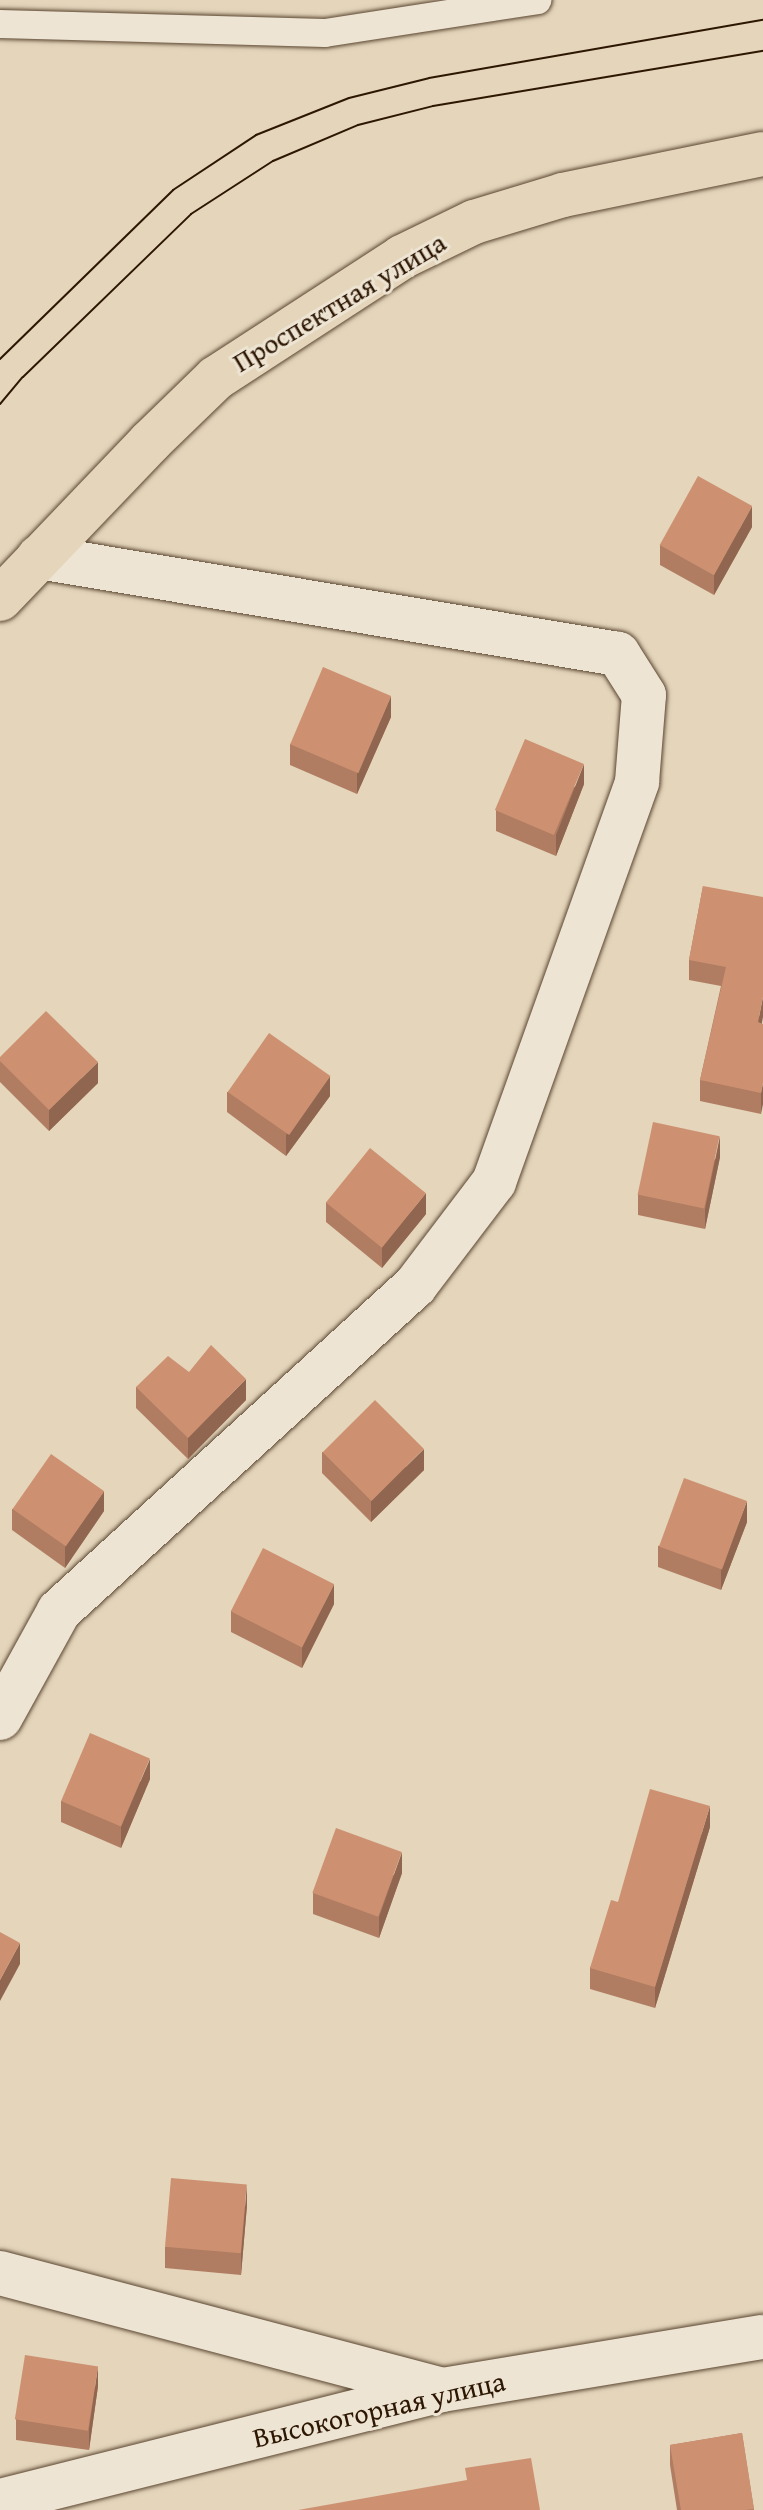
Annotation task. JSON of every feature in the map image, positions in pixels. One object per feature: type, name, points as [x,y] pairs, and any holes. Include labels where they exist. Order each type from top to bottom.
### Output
[{"type":"main road","name":"Проспектная улица","points":[[0,599],[216,378],[402,257],[474,222],[563,195],[763,154]]},
{"type":"street","points":[[0,1718],[59,1611],[415,1286],[494,1182],[637,782],[644,695],[618,654],[39,557]]},
{"type":"street","points":[[0,2273],[442,2390]]},
{"type":"street","name":"Высокогорная улица","points":[[0,2501],[442,2390],[763,2337]]},
{"type":"lane","points":[[0,24],[325,33],[537,0]]},
{"type":"building","points":[[698,476],[752,506],[714,575],[660,545]]},
{"type":"building","points":[[323,667],[391,696],[358,773],[290,744]]},
{"type":"building","points":[[525,739],[584,764],[554,835],[495,810]]},
{"type":"building","points":[[703,886],[763,897],[763,997],[758,1022],[763,1024],[761,1093],[700,1080],[726,967],[689,960]]},
{"type":"building","points":[[46,1011],[98,1062],[49,1110],[0,1061],[0,1057]]},
{"type":"building","points":[[269,1033],[330,1076],[289,1135],[228,1092]]},
{"type":"building","points":[[653,1122],[720,1136],[704,1209],[638,1194]]},
{"type":"building","points":[[370,1148],[426,1193],[382,1248],[326,1202]]},
{"type":"building","points":[[211,1345],[246,1379],[188,1438],[136,1387],[168,1356],[189,1372]]},
{"type":"building","points":[[375,1400],[424,1449],[371,1501],[323,1452]]},
{"type":"building","points":[[51,1454],[104,1491],[66,1546],[13,1509]]},
{"type":"building","points":[[684,1478],[747,1501],[722,1570],[659,1547]]},
{"type":"building","points":[[263,1548],[334,1584],[302,1648],[231,1611]]},
{"type":"building","points":[[90,1733],[150,1758],[121,1827],[61,1801]]},
{"type":"building","points":[[650,1789],[710,1806],[655,1987],[590,1968],[611,1900],[618,1902]]},
{"type":"building","points":[[336,1828],[402,1852],[378,1917],[312,1893]]},
{"type":"building","points":[[0,1932],[20,1943],[0,1980]]},
{"type":"building","points":[[171,2178],[247,2185],[241,2253],[165,2247]]},
{"type":"building","points":[[25,2355],[98,2367],[88,2431],[15,2419]]},
{"type":"building","points":[[742,2433],[754,2509],[681,2510],[670,2445]]},
{"type":"building","points":[[531,2458],[540,2510],[298,2510],[467,2480],[465,2468]]},
{"type":"tram line","points":[[0,359],[173,190],[256,135],[349,98],[429,78],[763,20]]},
{"type":"tram line","points":[[0,404],[23,377],[191,214],[273,161],[358,125],[433,106],[763,51]]}]
